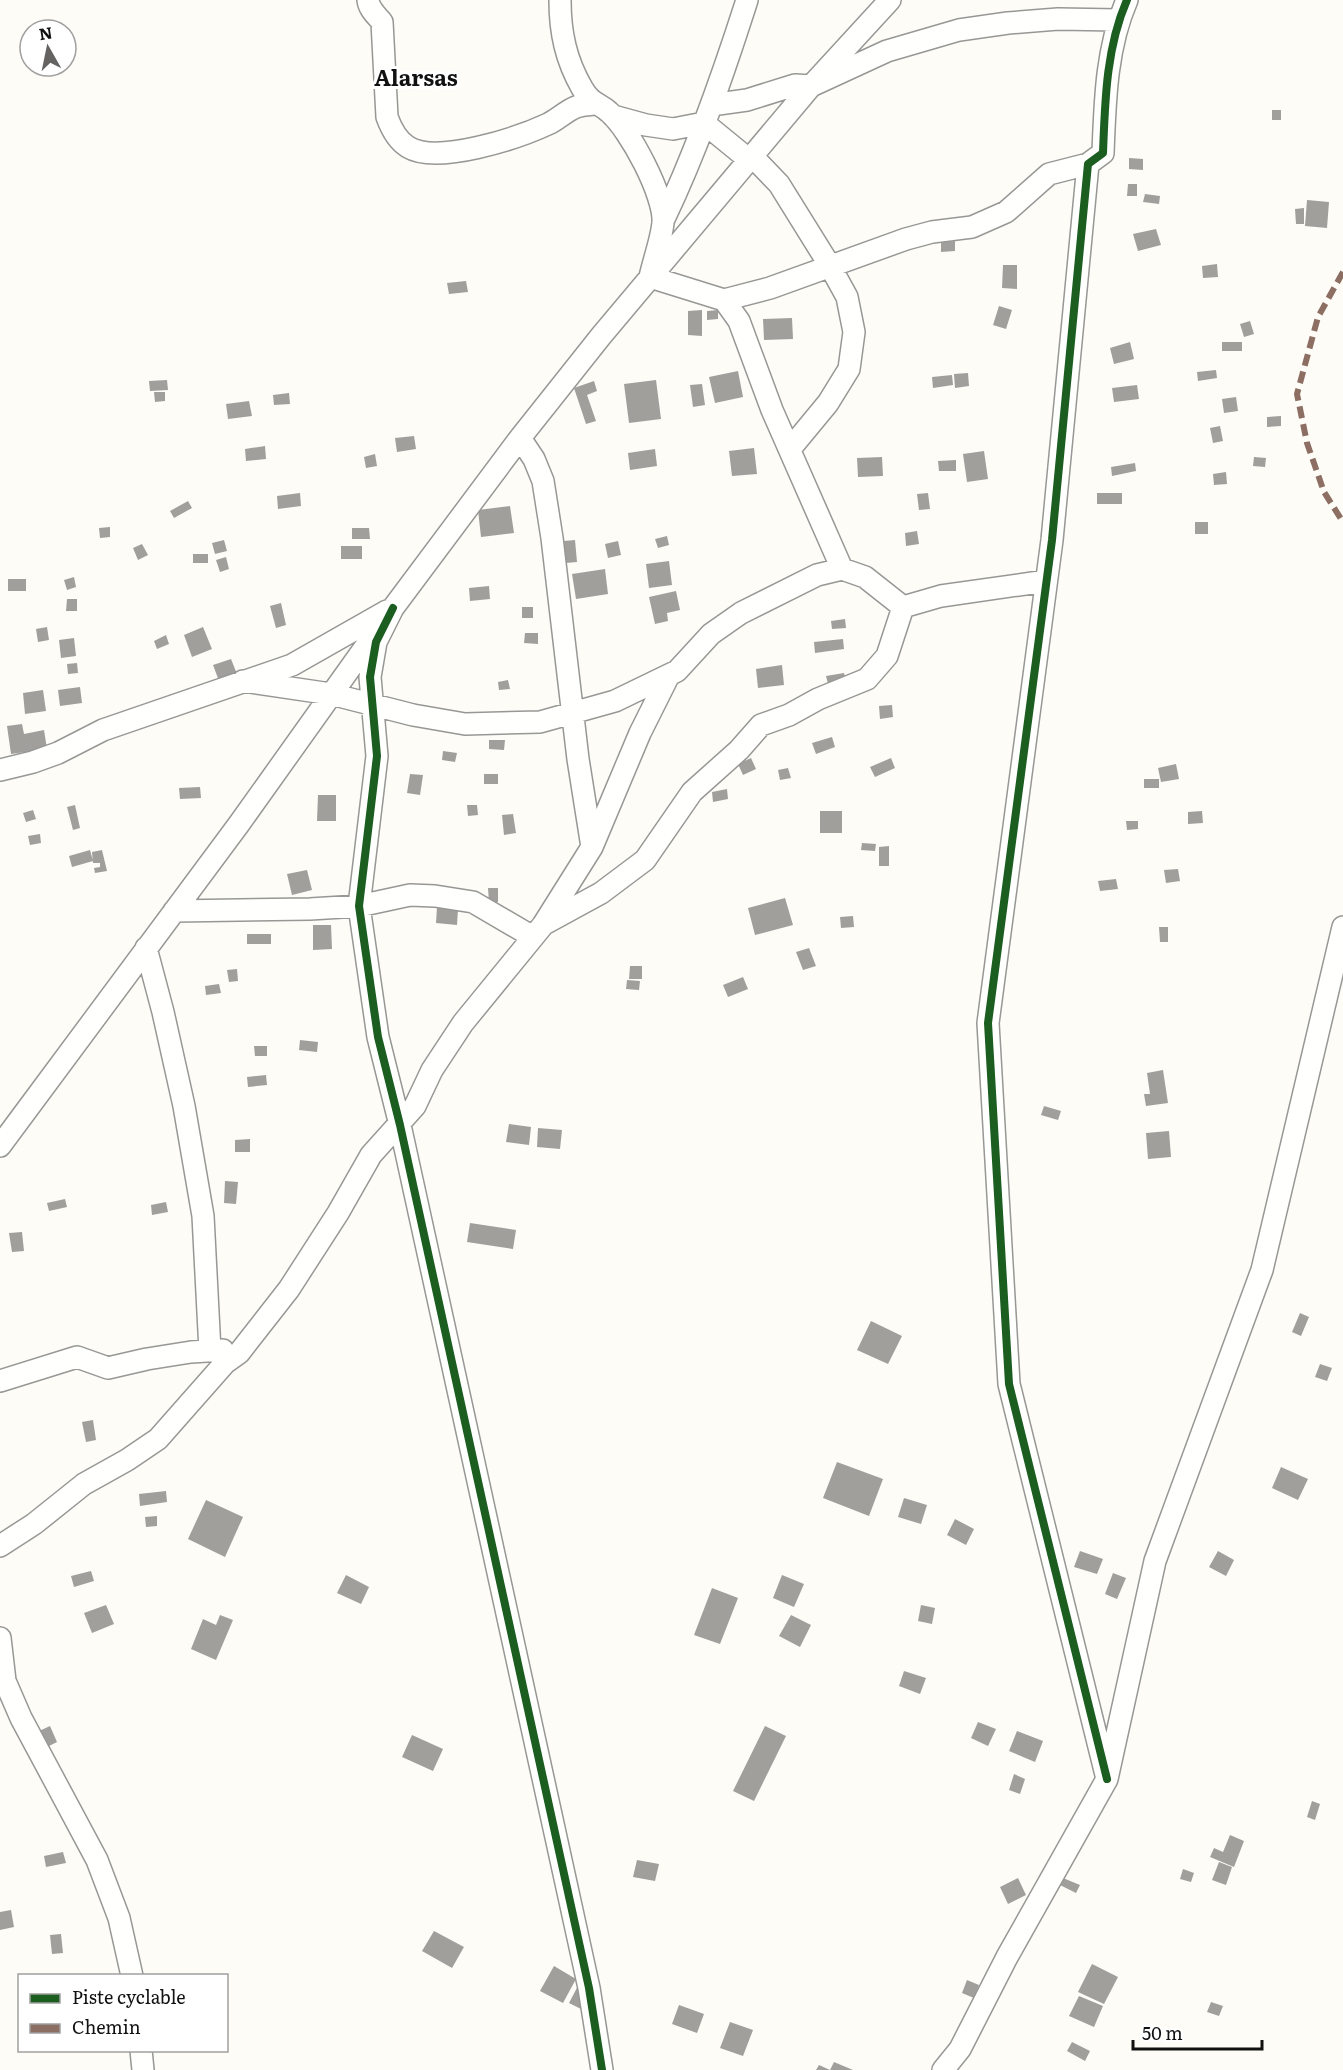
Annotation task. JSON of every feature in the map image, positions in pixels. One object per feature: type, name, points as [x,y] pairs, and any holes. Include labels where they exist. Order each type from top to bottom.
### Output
[{"type":"street","points":[[368,0],[368,5],[382,22],[387,117],[391,129],[407,147],[424,153],[449,153],[476,148],[548,124],[576,106],[594,104]]},
{"type":"street","points":[[560,0],[564,49],[583,89],[594,104],[609,112],[635,144],[655,184],[663,221]]},
{"type":"street","points":[[650,277],[663,221],[681,183],[708,114],[747,0]]},
{"type":"street","points":[[0,1146],[520,438],[650,277],[811,86],[890,0]]},
{"type":"street","points":[[650,277],[724,300],[770,288],[906,239],[932,232],[972,227],[1006,212],[1049,174],[1088,164],[1103,153],[1105,93],[1119,20],[1127,0]]},
{"type":"street","points":[[613,116],[646,125],[673,129],[708,114],[795,85],[811,86],[887,51],[959,30],[1058,19],[1119,20]]},
{"type":"street","points":[[708,114],[742,154],[752,156],[779,184],[847,297],[854,332],[849,369],[828,403],[790,449]]},
{"type":"street","points":[[1088,164],[1046,581],[988,1023],[1009,1384],[1107,1779]]},
{"type":"street","points":[[724,300],[739,321],[772,410],[842,569]]},
{"type":"street","points":[[520,438],[534,459],[543,481],[552,538],[572,712],[592,847]]},
{"type":"street","points":[[243,681],[331,694],[413,715],[465,724],[540,722],[615,701],[677,671],[711,634],[741,613],[817,575],[842,569],[865,577],[903,607]]},
{"type":"street","points":[[903,607],[941,596],[1046,581]]},
{"type":"street","points":[[538,931],[601,893],[645,860],[692,792],[739,750],[761,725],[789,715],[819,699],[867,679],[887,656],[903,607]]},
{"type":"street","points":[[0,770],[33,762],[58,753],[103,730],[292,665],[393,608]]},
{"type":"street","points":[[393,608],[376,642],[370,677],[376,756],[359,906],[378,1037],[400,1125],[589,1988],[602,2070]]},
{"type":"street","points":[[0,1546],[34,1524],[84,1484],[127,1460],[158,1439],[225,1363],[243,1348],[289,1289],[338,1213],[371,1155],[415,1106],[432,1070],[463,1023],[538,931],[592,847],[640,733],[669,675]]},
{"type":"street","points":[[174,911],[252,911],[359,906],[410,895],[435,896],[472,902],[538,931]]},
{"type":"street","points":[[943,2070],[960,2049],[1007,1957],[1107,1779],[1155,1561],[1262,1270],[1343,927]]},
{"type":"street","points":[[146,948],[184,1106],[203,1216],[210,1351]]},
{"type":"street","points":[[0,1381],[77,1357],[108,1368],[147,1359],[243,1348]]},
{"type":"street","points":[[0,1638],[4,1681],[21,1718],[97,1860],[119,1918],[132,1974]]},
{"type":"street","points":[[141,2052],[143,2070]]},
{"type":"building","points":[[1272,110],[1281,110],[1281,120],[1272,120]]},
{"type":"building","points":[[1129,158],[1143,159],[1143,170],[1129,169]]},
{"type":"building","points":[[1128,184],[1137,184],[1137,196],[1127,196]]},
{"type":"building","points":[[1145,194],[1160,196],[1159,204],[1143,202]]},
{"type":"building","points":[[1307,200],[1329,202],[1327,228],[1305,226]]},
{"type":"building","points":[[1304,208],[1304,224],[1296,224],[1295,209]]},
{"type":"building","points":[[1156,229],[1161,245],[1138,251],[1133,234]]},
{"type":"building","points":[[955,241],[955,251],[941,252],[941,242]]},
{"type":"building","points":[[1217,264],[1218,277],[1203,278],[1202,266]]},
{"type":"building","points":[[1003,265],[1017,265],[1017,289],[1002,288]]},
{"type":"building","points":[[466,281],[468,292],[449,294],[447,283]]},
{"type":"building","points":[[999,306],[1012,310],[1006,329],[993,325]]},
{"type":"building","points":[[702,310],[702,336],[688,335],[688,311]]},
{"type":"building","points":[[718,310],[718,319],[707,320],[707,311]]},
{"type":"building","points":[[792,318],[793,339],[764,340],[763,319]]},
{"type":"building","points":[[1250,321],[1254,334],[1244,337],[1240,324]]},
{"type":"building","points":[[1130,342],[1134,359],[1114,364],[1110,348]]},
{"type":"building","points":[[1222,342],[1242,342],[1242,351],[1222,351]]},
{"type":"building","points":[[1216,370],[1217,378],[1198,381],[1197,372]]},
{"type":"building","points":[[738,371],[743,397],[715,403],[709,377]]},
{"type":"building","points":[[968,373],[969,386],[955,388],[954,374]]},
{"type":"building","points":[[952,375],[953,385],[933,388],[932,377]]},
{"type":"building","points":[[167,380],[168,390],[150,391],[149,381]]},
{"type":"building","points":[[656,380],[661,419],[629,423],[624,384]]},
{"type":"building","points":[[594,381],[597,391],[587,395],[596,421],[586,424],[574,388]]},
{"type":"building","points":[[702,384],[705,405],[693,407],[690,385]]},
{"type":"building","points":[[1137,385],[1139,399],[1114,402],[1112,388]]},
{"type":"building","points":[[154,392],[165,392],[165,401],[155,402]]},
{"type":"building","points":[[289,393],[290,404],[274,405],[273,395]]},
{"type":"building","points":[[1236,397],[1238,411],[1224,413],[1222,399]]},
{"type":"building","points":[[249,401],[252,416],[228,419],[226,404]]},
{"type":"building","points":[[1281,416],[1281,426],[1267,427],[1267,417]]},
{"type":"building","points":[[1220,426],[1223,441],[1213,443],[1210,428]]},
{"type":"building","points":[[414,436],[416,449],[397,452],[395,438]]},
{"type":"building","points":[[265,446],[266,459],[246,461],[245,449]]},
{"type":"building","points":[[754,448],[757,474],[732,476],[729,451]]},
{"type":"building","points":[[655,449],[657,466],[630,470],[628,453]]},
{"type":"building","points":[[984,451],[988,479],[967,482],[963,454]]},
{"type":"building","points":[[375,454],[377,466],[366,468],[364,457]]},
{"type":"building","points":[[882,457],[883,476],[858,477],[857,458]]},
{"type":"building","points":[[1254,457],[1266,458],[1265,467],[1253,466]]},
{"type":"building","points":[[956,460],[956,471],[939,471],[938,461]]},
{"type":"building","points":[[1135,463],[1136,471],[1112,476],[1111,467]]},
{"type":"building","points":[[1226,472],[1227,484],[1214,485],[1213,474]]},
{"type":"building","points":[[300,493],[301,506],[278,509],[277,496]]},
{"type":"building","points":[[928,493],[930,509],[919,510],[917,494]]},
{"type":"building","points":[[1097,493],[1122,493],[1122,504],[1097,504]]},
{"type":"building","points":[[188,501],[192,508],[174,518],[170,511]]},
{"type":"building","points":[[510,506],[514,533],[481,537],[478,510]]},
{"type":"building","points":[[1195,522],[1208,522],[1208,534],[1195,534]]},
{"type":"building","points":[[110,527],[110,537],[100,538],[99,528]]},
{"type":"building","points":[[352,528],[369,528],[370,539],[352,539]]},
{"type":"building","points":[[917,531],[919,544],[906,546],[905,533]]},
{"type":"building","points":[[667,536],[669,545],[658,548],[655,539]]},
{"type":"building","points":[[224,540],[227,551],[215,554],[212,543]]},
{"type":"building","points":[[575,540],[577,562],[566,563],[564,541]]},
{"type":"building","points":[[618,541],[621,555],[608,558],[605,544]]},
{"type":"building","points":[[142,544],[148,555],[138,560],[133,548]]},
{"type":"building","points":[[341,546],[362,546],[362,559],[341,559]]},
{"type":"building","points":[[193,554],[208,554],[208,563],[193,563]]},
{"type":"building","points":[[226,557],[229,569],[220,572],[216,560]]},
{"type":"building","points":[[669,561],[672,585],[649,588],[646,564]]},
{"type":"building","points":[[605,569],[608,594],[576,599],[572,574]]},
{"type":"building","points":[[74,577],[76,587],[67,590],[64,580]]},
{"type":"building","points":[[8,579],[26,579],[26,591],[8,591]]},
{"type":"building","points":[[489,586],[490,599],[470,601],[469,588]]},
{"type":"building","points":[[676,591],[680,610],[667,613],[668,621],[655,624],[649,597]]},
{"type":"building","points":[[67,599],[77,599],[77,611],[66,611]]},
{"type":"building","points":[[281,603],[286,625],[276,628],[270,606]]},
{"type":"building","points":[[522,607],[533,607],[533,618],[522,618]]},
{"type":"building","points":[[845,619],[846,628],[832,629],[831,621]]},
{"type":"building","points":[[47,627],[49,640],[38,642],[36,629]]},
{"type":"building","points":[[203,627],[212,649],[192,657],[184,635]]},
{"type":"building","points":[[525,633],[538,633],[538,644],[524,643]]},
{"type":"building","points":[[166,635],[169,644],[157,649],[154,641]]},
{"type":"building","points":[[74,638],[76,656],[61,658],[59,640]]},
{"type":"building","points":[[843,639],[844,649],[815,653],[814,642]]},
{"type":"building","points":[[231,659],[237,674],[219,681],[213,665]]},
{"type":"building","points":[[77,663],[78,673],[68,674],[67,664]]},
{"type":"building","points":[[782,665],[784,685],[758,688],[756,669]]},
{"type":"building","points":[[844,673],[846,681],[828,684],[826,676]]},
{"type":"building","points":[[508,680],[510,689],[499,690],[498,682]]},
{"type":"building","points":[[80,687],[82,703],[60,706],[58,690]]},
{"type":"building","points":[[43,690],[46,711],[25,714],[23,693]]},
{"type":"building","points":[[892,705],[893,717],[880,719],[879,706]]},
{"type":"building","points":[[22,724],[24,734],[44,730],[47,749],[11,754],[7,726]]},
{"type":"building","points":[[832,737],[835,747],[816,754],[812,743]]},
{"type":"building","points":[[489,740],[505,740],[504,750],[489,749]]},
{"type":"building","points":[[443,751],[457,753],[455,762],[442,760]]},
{"type":"building","points":[[751,758],[756,769],[743,775],[738,764]]},
{"type":"building","points":[[891,758],[895,768],[875,777],[870,767]]},
{"type":"building","points":[[1176,764],[1179,779],[1161,782],[1158,768]]},
{"type":"building","points":[[788,768],[791,778],[780,780],[778,770]]},
{"type":"building","points":[[410,774],[423,775],[420,795],[407,793]]},
{"type":"building","points":[[484,774],[498,774],[498,784],[484,784]]},
{"type":"building","points":[[1144,779],[1159,779],[1159,788],[1144,788]]},
{"type":"building","points":[[200,787],[201,798],[180,799],[179,788]]},
{"type":"building","points":[[727,789],[728,799],[713,802],[712,792]]},
{"type":"building","points":[[318,795],[336,795],[336,821],[317,821]]},
{"type":"building","points":[[75,805],[80,828],[73,830],[67,807]]},
{"type":"building","points":[[467,805],[477,805],[478,815],[468,816]]},
{"type":"building","points":[[33,810],[36,819],[26,822],[23,813]]},
{"type":"building","points":[[820,811],[842,811],[842,833],[820,833]]},
{"type":"building","points":[[1202,811],[1203,823],[1188,824],[1188,812]]},
{"type":"building","points":[[513,814],[516,833],[504,835],[502,815]]},
{"type":"building","points":[[1126,821],[1138,821],[1138,829],[1127,830]]},
{"type":"building","points":[[40,834],[41,843],[30,845],[28,836]]},
{"type":"building","points":[[862,843],[876,844],[875,851],[861,850]]},
{"type":"building","points":[[889,846],[889,866],[879,866],[879,847]]},
{"type":"building","points":[[90,850],[93,861],[72,867],[69,856]]},
{"type":"building","points":[[102,850],[107,871],[95,873],[94,868],[100,867],[100,863],[93,863],[92,852]]},
{"type":"building","points":[[1178,869],[1180,881],[1166,883],[1164,870]]},
{"type":"building","points":[[307,870],[312,890],[292,895],[287,874]]},
{"type":"building","points":[[1116,879],[1118,889],[1100,891],[1098,881]]},
{"type":"building","points":[[488,888],[498,888],[498,902],[489,903]]},
{"type":"building","points":[[785,898],[793,925],[755,935],[748,908]]},
{"type":"building","points":[[437,907],[458,909],[457,925],[436,923]]},
{"type":"building","points":[[853,916],[854,927],[841,928],[840,917]]},
{"type":"building","points":[[313,925],[331,925],[332,949],[313,950]]},
{"type":"building","points":[[1159,927],[1168,927],[1168,942],[1160,942]]},
{"type":"building","points":[[247,934],[271,934],[271,944],[247,944]]},
{"type":"building","points":[[809,948],[816,966],[803,970],[796,952]]},
{"type":"building","points":[[630,966],[642,966],[642,979],[629,979]]},
{"type":"building","points":[[237,969],[238,981],[229,982],[227,970]]},
{"type":"building","points":[[743,977],[748,989],[728,997],[723,985]]},
{"type":"building","points":[[627,980],[640,981],[639,990],[626,989]]},
{"type":"building","points":[[219,984],[221,993],[206,995],[205,986]]},
{"type":"building","points":[[300,1040],[318,1042],[317,1052],[299,1050]]},
{"type":"building","points":[[254,1046],[267,1046],[267,1056],[255,1056]]},
{"type":"building","points":[[1163,1070],[1168,1103],[1146,1106],[1144,1094],[1150,1094],[1147,1073]]},
{"type":"building","points":[[266,1075],[267,1085],[248,1087],[247,1077]]},
{"type":"building","points":[[1044,1106],[1061,1111],[1058,1120],[1041,1115]]},
{"type":"building","points":[[509,1124],[531,1127],[529,1145],[506,1142]]},
{"type":"building","points":[[538,1128],[562,1130],[560,1149],[537,1147]]},
{"type":"building","points":[[1169,1131],[1171,1157],[1148,1159],[1146,1133]]},
{"type":"building","points":[[250,1139],[250,1152],[235,1152],[235,1140]]},
{"type":"building","points":[[225,1181],[238,1182],[236,1204],[224,1203]]},
{"type":"building","points":[[65,1199],[67,1207],[49,1211],[47,1203]]},
{"type":"building","points":[[166,1202],[168,1212],[152,1215],[151,1205]]},
{"type":"building","points":[[470,1223],[516,1230],[513,1249],[467,1242]]},
{"type":"building","points":[[22,1232],[24,1251],[12,1252],[9,1233]]},
{"type":"building","points":[[1300,1313],[1309,1317],[1301,1336],[1292,1332]]},
{"type":"building","points":[[871,1321],[902,1336],[888,1364],[857,1350]]},
{"type":"building","points":[[1320,1364],[1332,1368],[1327,1381],[1315,1377]]},
{"type":"building","points":[[93,1420],[96,1440],[86,1442],[82,1422]]},
{"type":"building","points":[[837,1462],[883,1479],[869,1516],[823,1498]]},
{"type":"building","points":[[1281,1467],[1308,1479],[1298,1500],[1272,1488]]},
{"type":"building","points":[[166,1491],[167,1502],[140,1506],[139,1494]]},
{"type":"building","points":[[904,1498],[927,1505],[921,1524],[898,1517]]},
{"type":"building","points":[[206,1500],[243,1517],[225,1557],[188,1539]]},
{"type":"building","points":[[157,1516],[157,1526],[146,1527],[145,1517]]},
{"type":"building","points":[[955,1519],[974,1529],[966,1545],[947,1535]]},
{"type":"building","points":[[1080,1551],[1103,1559],[1097,1574],[1074,1567]]},
{"type":"building","points":[[1218,1551],[1234,1560],[1226,1576],[1209,1567]]},
{"type":"building","points":[[91,1571],[94,1581],[74,1587],[71,1576]]},
{"type":"building","points":[[1113,1573],[1126,1578],[1117,1599],[1105,1594]]},
{"type":"building","points":[[346,1575],[369,1587],[361,1604],[337,1593]]},
{"type":"building","points":[[782,1575],[804,1584],[794,1607],[773,1598]]},
{"type":"building","points":[[712,1588],[738,1598],[720,1644],[694,1635]]},
{"type":"building","points":[[106,1605],[114,1624],[92,1633],[84,1613]]},
{"type":"building","points":[[921,1605],[935,1608],[932,1624],[918,1621]]},
{"type":"building","points":[[220,1615],[233,1620],[216,1660],[191,1649],[203,1619],[216,1625]]},
{"type":"building","points":[[791,1615],[811,1625],[800,1647],[779,1636]]},
{"type":"building","points":[[904,1671],[926,1678],[920,1694],[899,1686]]},
{"type":"building","points":[[978,1722],[996,1729],[988,1746],[971,1738]]},
{"type":"building","points":[[50,1726],[57,1742],[45,1748],[37,1732]]},
{"type":"building","points":[[765,1726],[786,1736],[754,1801],[733,1791]]},
{"type":"building","points":[[1017,1731],[1043,1741],[1035,1762],[1009,1751]]},
{"type":"building","points":[[412,1735],[443,1749],[433,1771],[402,1757]]},
{"type":"building","points":[[1014,1774],[1025,1779],[1020,1794],[1009,1790]]},
{"type":"building","points":[[1312,1801],[1320,1804],[1315,1820],[1307,1817]]},
{"type":"building","points":[[1230,1835],[1244,1841],[1234,1867],[1210,1857],[1214,1848],[1223,1852]]},
{"type":"building","points":[[63,1852],[66,1863],[46,1867],[44,1856]]},
{"type":"building","points":[[637,1860],[659,1864],[655,1881],[633,1877]]},
{"type":"building","points":[[1219,1862],[1232,1867],[1226,1885],[1212,1880]]},
{"type":"building","points":[[1183,1869],[1194,1873],[1191,1882],[1180,1879]]},
{"type":"building","points":[[1018,1878],[1026,1895],[1008,1904],[1000,1887]]},
{"type":"building","points":[[1063,1878],[1080,1885],[1076,1893],[1060,1885]]},
{"type":"building","points":[[11,1910],[14,1927],[0,1930],[0,1912]]},
{"type":"building","points":[[434,1931],[464,1947],[452,1968],[422,1951]]},
{"type":"building","points":[[61,1934],[63,1953],[52,1954],[50,1935]]},
{"type":"building","points":[[1092,1964],[1118,1977],[1104,2004],[1078,1992]]},
{"type":"building","points":[[554,1966],[576,1979],[563,2003],[540,1991]]},
{"type":"building","points":[[967,1980],[979,1985],[974,1998],[962,1993]]},
{"type":"building","points":[[580,1982],[589,2013],[569,2003]]},
{"type":"building","points":[[1079,1996],[1103,2006],[1094,2027],[1069,2016]]},
{"type":"building","points":[[1211,2002],[1223,2006],[1219,2016],[1207,2012]]},
{"type":"building","points":[[679,2005],[704,2014],[697,2033],[672,2024]]},
{"type":"building","points":[[730,2022],[753,2030],[743,2056],[720,2048]]},
{"type":"building","points":[[1072,2042],[1090,2051],[1085,2061],[1067,2051]]},
{"type":"building","points":[[834,2062],[853,2070],[830,2070]]},
{"type":"building","points":[[819,2065],[830,2070],[816,2070]]},
{"type":"marked path","points":[[1343,272],[1318,317],[1297,394],[1307,443],[1324,492],[1343,522]]},
{"type":"cycle path","points":[[1107,1779],[1009,1384],[988,1023],[1052,540],[1088,164],[1103,153],[1108,75],[1115,37],[1127,0]]},
{"type":"cycle path","points":[[393,608],[376,642],[370,677],[377,756],[359,906],[378,1037],[400,1125],[589,1988],[602,2070]]},
{"type":"district","name":"Alarsas","points":[[416,78]]}]
